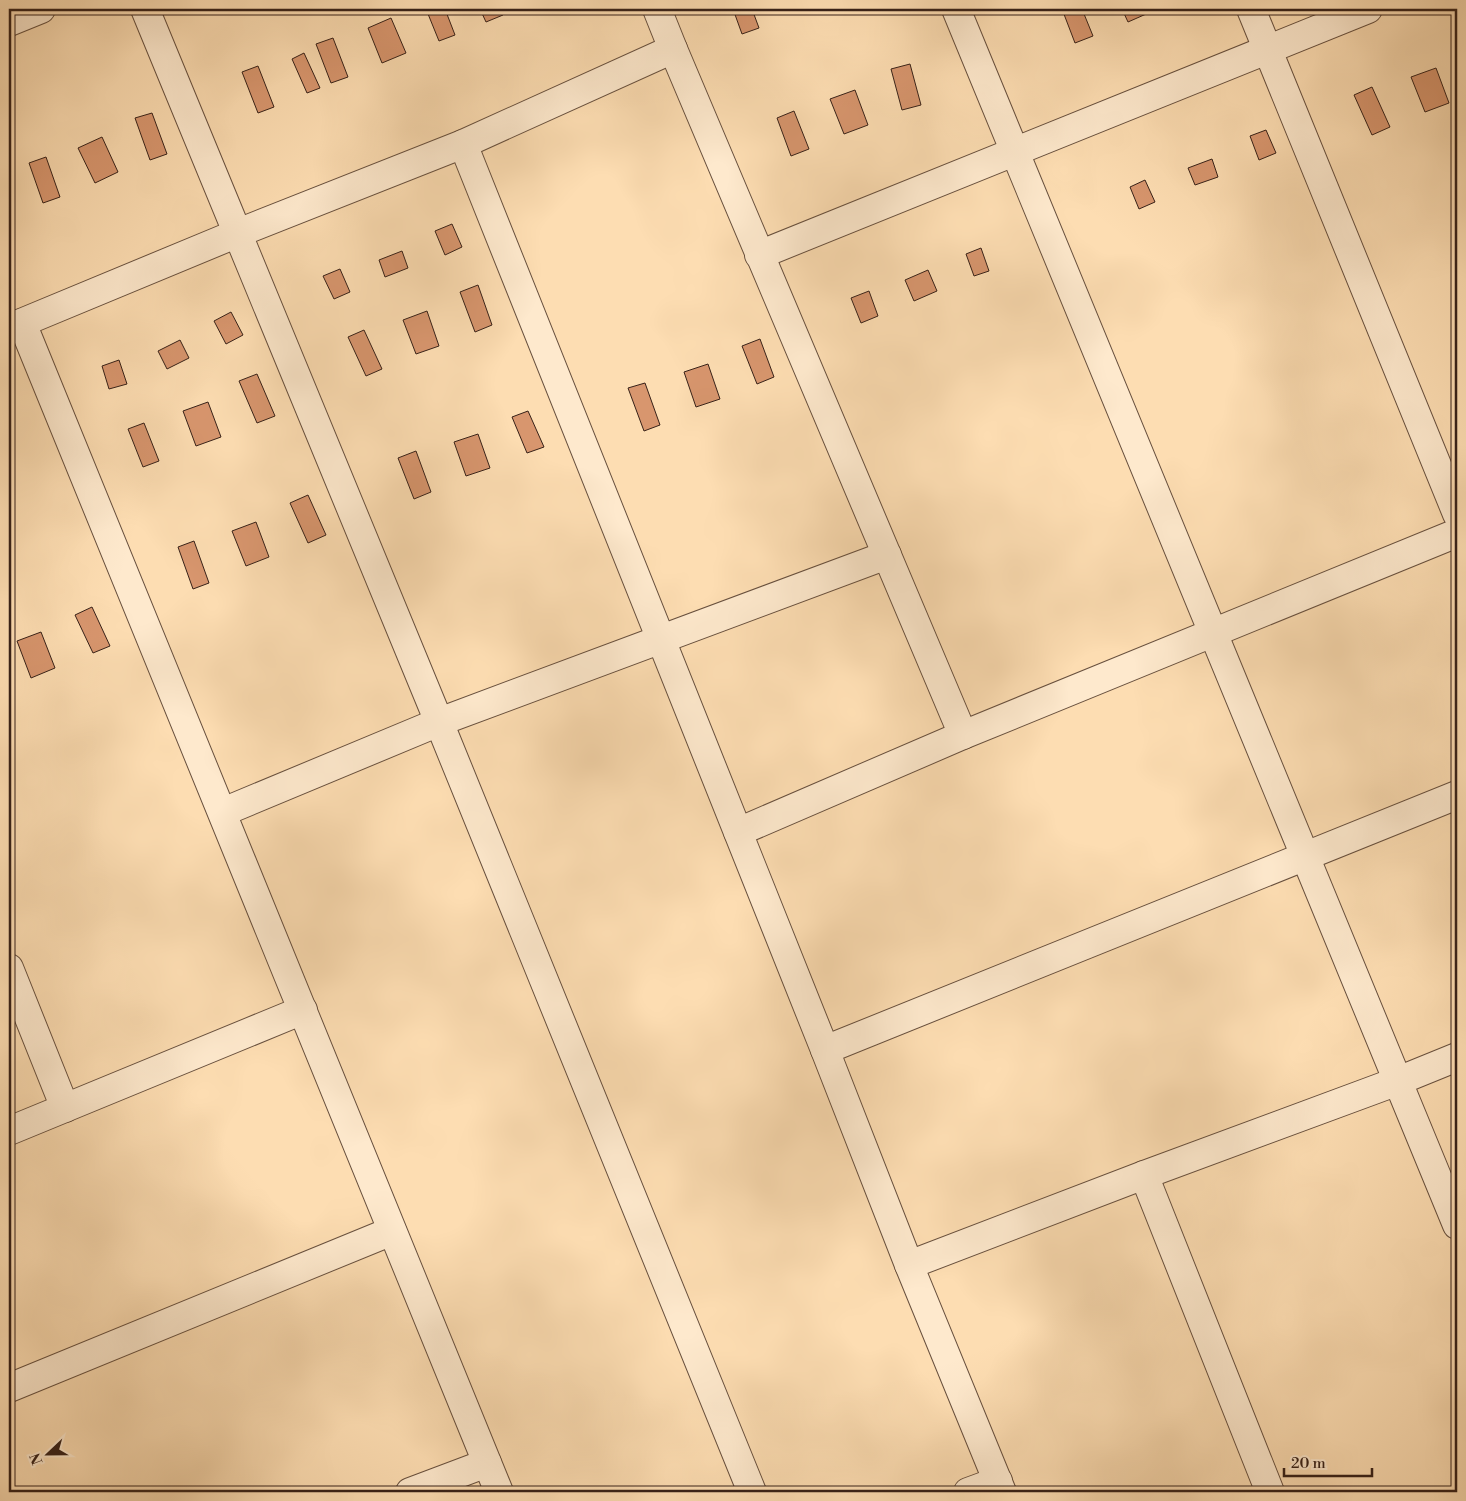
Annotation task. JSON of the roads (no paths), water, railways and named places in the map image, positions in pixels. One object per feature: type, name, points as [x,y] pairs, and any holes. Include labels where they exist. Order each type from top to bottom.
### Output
[{"type":"street","points":[[9,22],[41,9]]},
{"type":"street","points":[[145,9],[439,722],[752,1492]]},
{"type":"street","points":[[657,9],[672,49],[963,735]]},
{"type":"street","points":[[956,9],[1457,1225]]},
{"type":"street","points":[[1251,9],[1266,50],[1457,514]]},
{"type":"street","points":[[759,255],[1368,9]]},
{"type":"street","points":[[498,1492],[223,812],[16,325],[238,233],[463,144],[672,49]]},
{"type":"street","points":[[463,144],[909,1265],[1000,1487],[968,1492]]},
{"type":"street","points":[[738,832],[963,735],[1457,532]]},
{"type":"street","points":[[223,812],[439,722],[887,555]]},
{"type":"street","points":[[825,1050],[1457,795]]},
{"type":"street","points":[[9,968],[65,1108]]},
{"type":"street","points":[[9,1131],[303,1010]]},
{"type":"street","points":[[909,1265],[1398,1081],[1457,1057]]},
{"type":"street","points":[[1144,1175],[1270,1492]]},
{"type":"street","points":[[9,1388],[392,1231]]},
{"type":"street","points":[[410,1492],[487,1463]]}]
